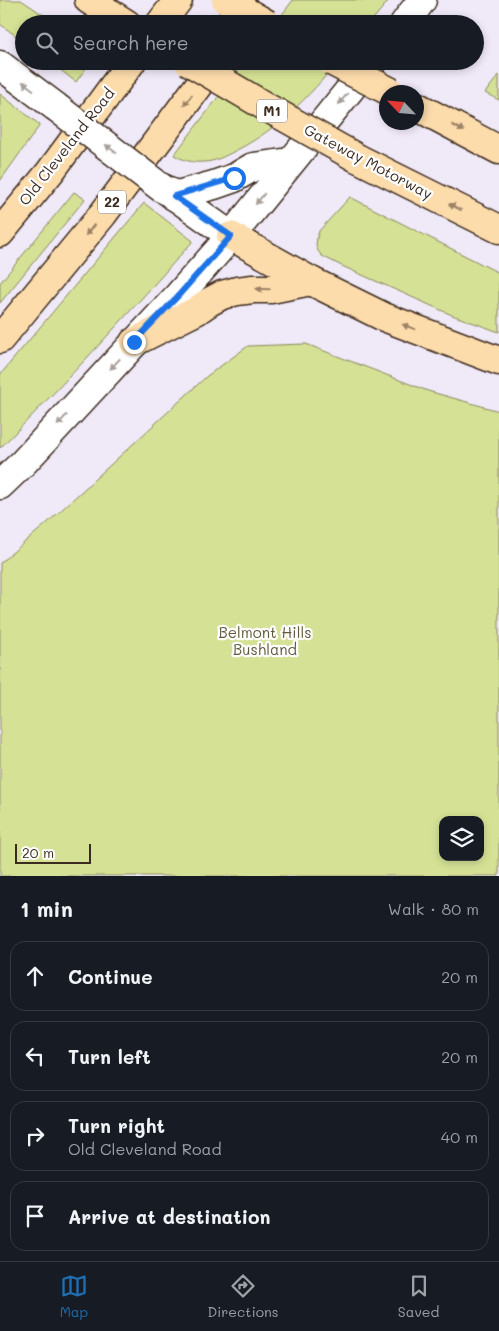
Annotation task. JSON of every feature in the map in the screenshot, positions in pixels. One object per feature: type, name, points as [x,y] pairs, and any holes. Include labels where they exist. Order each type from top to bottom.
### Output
[{"type":"highway","points":[[89,0],[112,15]]},
{"type":"highway","points":[[167,15],[178,0]]},
{"type":"highway","points":[[226,0],[251,15]]},
{"type":"highway","points":[[252,15],[263,0]]},
{"type":"highway","name":"Old Cleveland Road","points":[[0,232],[50,172],[125,70]]},
{"type":"highway","name":"Gateway Motorway","points":[[203,70],[357,158],[499,229]]},
{"type":"highway","name":"22","points":[[0,338],[103,214],[210,70]]},
{"type":"highway","points":[[348,70],[379,86]]},
{"type":"highway","points":[[424,110],[499,150]]},
{"type":"highway","points":[[231,236],[311,281],[384,317],[499,361]]},
{"type":"highway","points":[[134,342],[196,311],[222,295],[253,288],[271,289],[311,281]]},
{"type":"main road","points":[[411,15],[422,0]]},
{"type":"main road","points":[[0,65],[169,192],[231,236]]},
{"type":"main road","points":[[0,485],[22,464],[178,296],[231,236],[367,70]]},
{"type":"main road","points":[[169,192],[234,178],[253,167],[290,162]]},
{"type":"green space","points":[[0,0],[21,0],[44,15],[15,15],[15,35],[0,24]]},
{"type":"green space","points":[[293,0],[389,0],[376,15],[282,15]]},
{"type":"green space","points":[[61,70],[85,70],[76,82]]},
{"type":"green space","points":[[239,70],[330,70],[291,112],[250,143],[224,157],[207,162],[191,162],[174,155]]},
{"type":"green space","points":[[499,75],[499,100],[485,93]]},
{"type":"green space","points":[[0,94],[40,125],[0,181]]},
{"type":"green space","points":[[74,192],[85,199],[0,303],[0,283]]},
{"type":"green space","points":[[350,197],[499,273],[499,332],[452,315],[322,256],[316,245],[319,231]]},
{"type":"green space","points":[[144,203],[193,241],[98,346],[0,448],[0,375]]},
{"type":"green space","name":"Belmont Hills Bushland","points":[[306,344],[428,391],[499,411],[499,876],[0,876],[0,563],[45,525],[207,376],[248,346]]},
{"type":"route","points":[[134,342],[231,236],[174,196],[234,178]]}]
